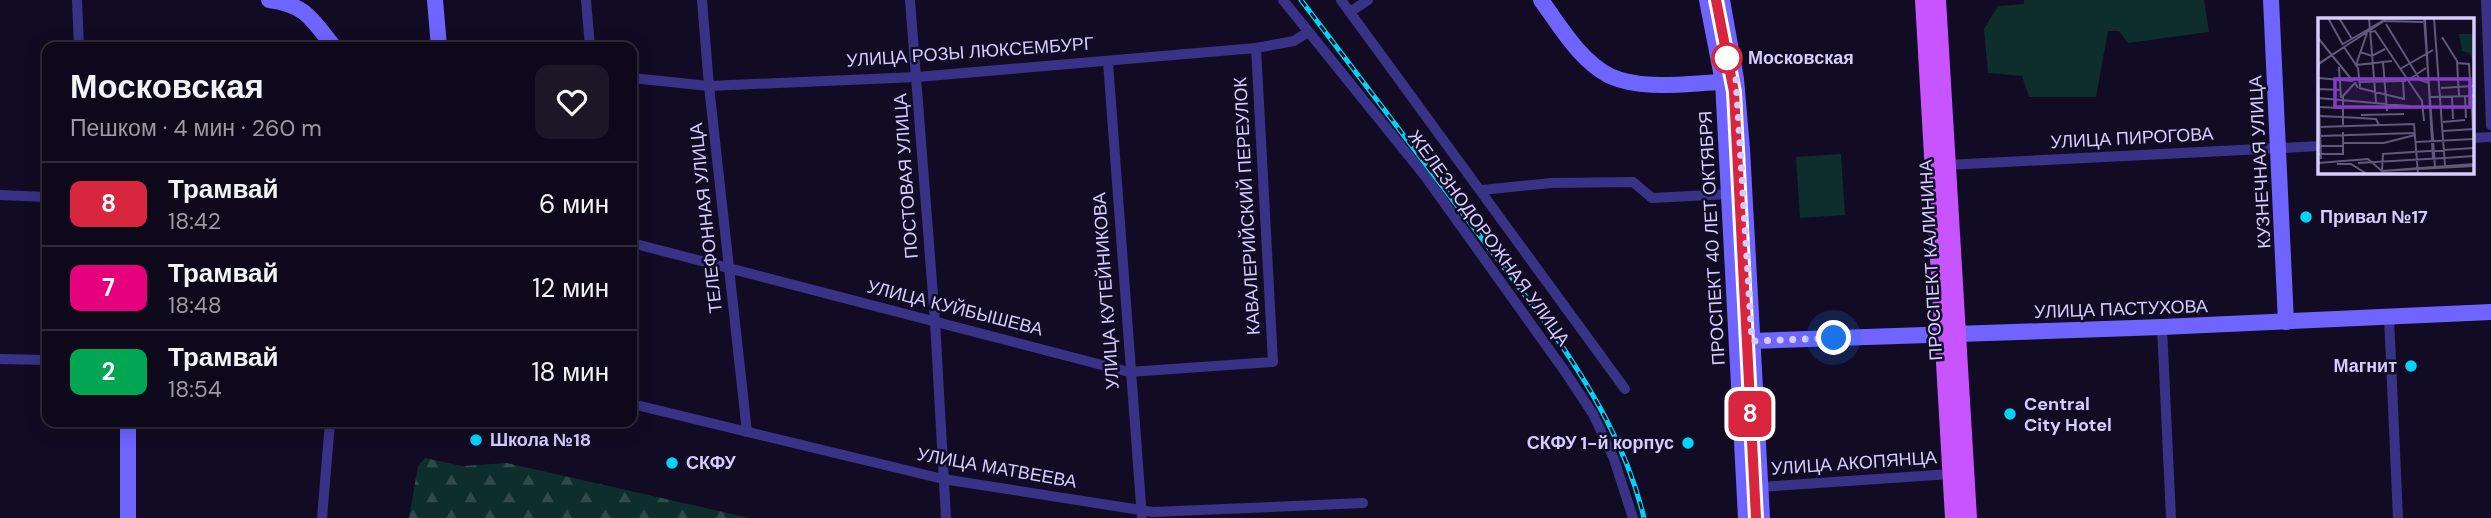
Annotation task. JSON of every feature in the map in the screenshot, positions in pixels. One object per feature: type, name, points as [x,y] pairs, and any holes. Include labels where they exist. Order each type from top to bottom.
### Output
[{"type":"main road","name":"ПРОСПЕКТ КАЛИНИНА","points":[[1924,0],[1950,333],[1968,518]]},
{"type":"main road","name":"ПРОСПЕКТ КАЛИНИНА","points":[[1937,0],[1947,165],[1951,474],[1954,518]]},
{"type":"street","points":[[77,0],[79,42]]},
{"type":"street","points":[[269,0],[300,5],[330,42]]},
{"type":"street","points":[[435,0],[439,42]]},
{"type":"street","points":[[586,0],[590,42]]},
{"type":"street","name":"ТЕЛЕФОННАЯ УЛИЦА","points":[[702,0],[747,432]]},
{"type":"street","name":"ПОСТОВАЯ УЛИЦА","points":[[911,0],[935,321],[946,518]]},
{"type":"street","name":"ЖЕЛЕЗНОДОРОЖНАЯ УЛИЦА","points":[[1283,0],[1425,176],[1566,373],[1593,414],[1614,459],[1633,518]]},
{"type":"street","name":"ЖЕЛЕЗНОДОРОЖНАЯ УЛИЦА","points":[[1341,0],[1625,389]]},
{"type":"street","points":[[1350,12],[1368,0]]},
{"type":"street","points":[[1541,0],[1583,55],[1609,75],[1640,84],[1730,80]]},
{"type":"street","name":"ПРОСПЕКТ 40 ЛЕТ ОКТЯБРЯ","points":[[1707,0],[1730,80],[1730,194],[1746,518]]},
{"type":"street","name":"ПРОСПЕКТ 40 ЛЕТ ОКТЯБРЯ","points":[[1722,0],[1752,341],[1762,518]]},
{"type":"street","name":"КУЗНЕЧНАЯ УЛИЦА","points":[[2271,0],[2286,321]]},
{"type":"street","points":[[2486,0],[2491,125]]},
{"type":"street","name":"УЛИЦА РОЗЫ ЛЮКСЕМБУРГ","points":[[637,79],[709,86],[916,77],[1256,48],[1294,41],[1308,33]]},
{"type":"street","name":"КАВАЛЕРИЙСКИЙ ПЕРЕУЛОК","points":[[1256,48],[1273,362]]},
{"type":"street","name":"УЛИЦА КУТЕЙНИКОВА","points":[[1108,62],[1129,372],[1142,514]]},
{"type":"street","name":"УЛИЦА ПИРОГОВА","points":[[1947,165],[2318,146]]},
{"type":"street","points":[[1481,190],[1551,183],[1633,182],[1652,198],[1730,194]]},
{"type":"street","points":[[0,195],[42,197]]},
{"type":"street","name":"УЛИЦА КУЙБЫШЕВА","points":[[637,244],[1129,372],[1273,362]]},
{"type":"street","name":"УЛИЦА ПАСТУХОВА","points":[[1752,341],[2491,312]]},
{"type":"street","points":[[2389,317],[2398,518]]},
{"type":"street","points":[[2162,327],[2171,518]]},
{"type":"street","points":[[0,359],[42,360]]},
{"type":"street","name":"УЛИЦА МАТВЕЕВА","points":[[637,405],[943,479],[1142,514],[1363,503]]},
{"type":"street","points":[[128,427],[128,518]]},
{"type":"street","points":[[322,518],[330,427]]},
{"type":"street","name":"УЛИЦА АКОПЯНЦА","points":[[1760,486],[1951,474]]},
{"type":"green space","points":[[2024,0],[2204,0],[2209,32],[2128,43],[2119,31],[2108,31],[2096,97],[2029,97],[2022,76],[1988,73],[1984,29],[1998,6],[2024,4]]},
{"type":"green space","points":[[1841,154],[1845,215],[1800,218],[1796,157]]},
{"type":"green space","points":[[425,458],[462,466],[507,463],[750,518],[409,518],[418,466]]},
{"type":"tram line","name":"8","points":[[1716,0],[1734,92],[1756,518]]},
{"type":"tram line","points":[[1717,0],[1733,92],[1756,518]]},
{"type":"railway","points":[[1301,0],[1564,349],[1606,418],[1628,466],[1644,518]]},
{"type":"place","name":"Московская","points":[[1727,58]]},
{"type":"place","name":"Привал №17","points":[[2306,217]]},
{"type":"place","name":"Магнит","points":[[2411,366]]},
{"type":"place","name":"Central City Hotel","points":[[2010,414]]},
{"type":"place","name":"Школа №18","points":[[476,440]]},
{"type":"place","name":"СКФУ 1-й корпус","points":[[1688,443]]},
{"type":"place","name":"СКФУ","points":[[672,463]]},
{"type":"route","points":[[1727,58],[1734,64],[1736,79],[1752,341],[1834,338]]}]
